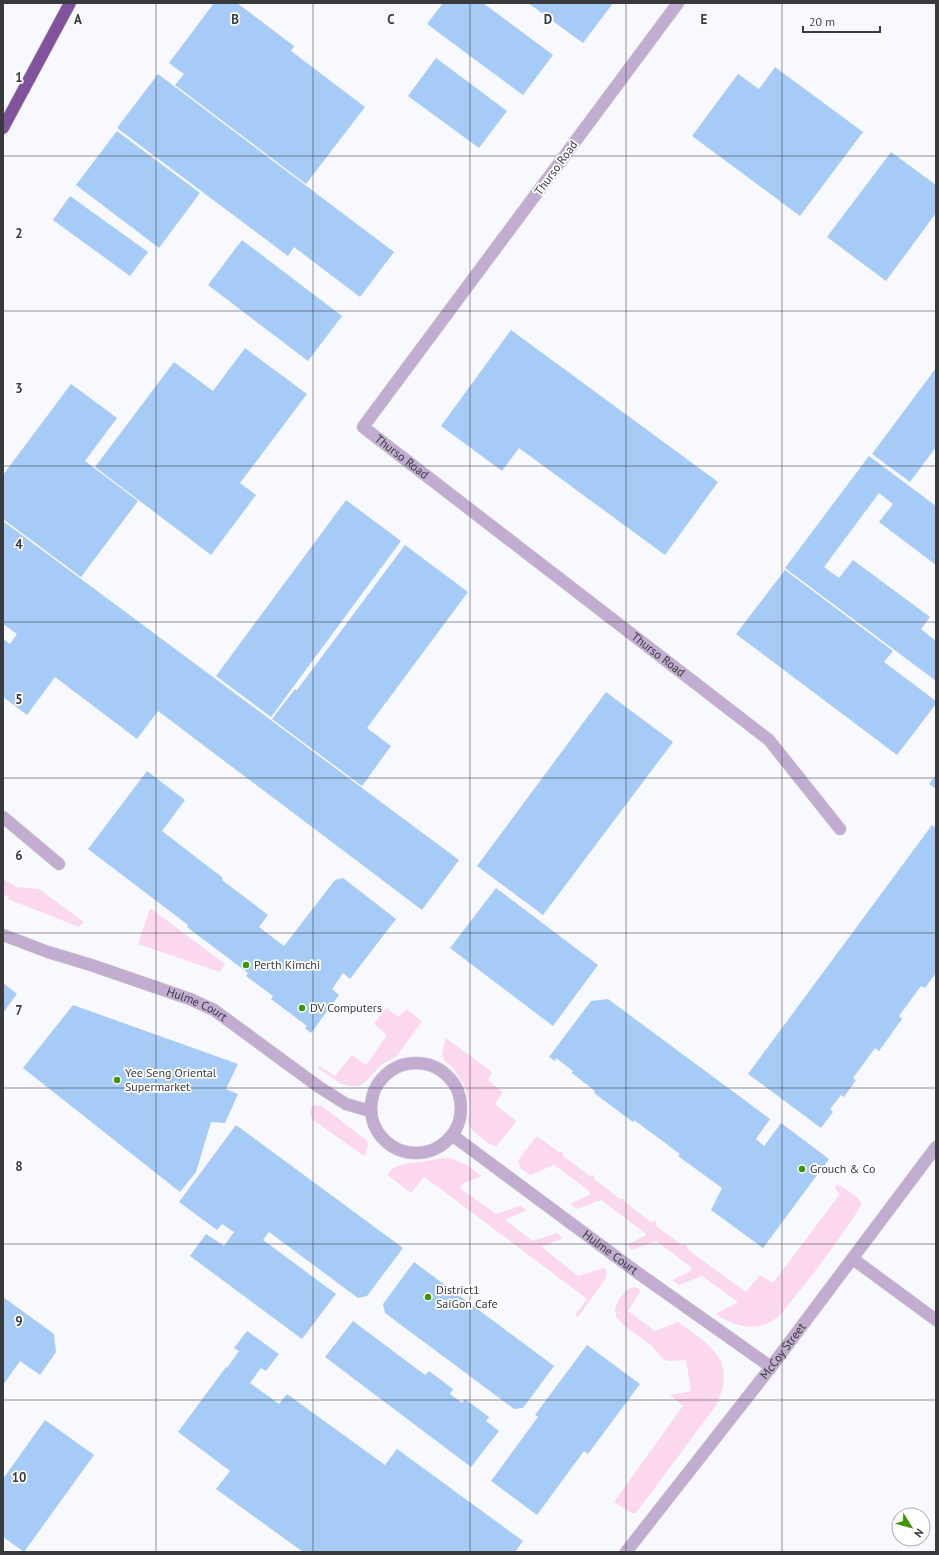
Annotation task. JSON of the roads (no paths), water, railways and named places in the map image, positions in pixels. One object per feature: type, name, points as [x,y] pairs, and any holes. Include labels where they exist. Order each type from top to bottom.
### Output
[{"type":"highway","points":[[3,128],[70,3]]},
{"type":"street","name":"Thurso Road","points":[[678,3],[363,427],[768,740],[840,829]]},
{"type":"street","points":[[3,817],[59,864]]},
{"type":"street","name":"Hulme Court","points":[[3,935],[48,952],[190,999],[214,1010],[320,1087],[346,1104],[370,1111]]},
{"type":"street","points":[[410,1063],[423,1063],[435,1067],[446,1074],[455,1085],[460,1097],[461,1110],[458,1123],[452,1135],[442,1144],[430,1151],[417,1154],[403,1152],[383,1140],[372,1121],[370,1111],[372,1097],[377,1085],[385,1074],[396,1067],[410,1063]]},
{"type":"street","name":"Hulme Court","points":[[452,1135],[638,1273],[772,1367]]},
{"type":"street","name":"McCoy Street","points":[[626,1552],[772,1367],[936,1147]]},
{"type":"street","points":[[853,1259],[936,1320]]},
{"type":"place","name":"Perth Kimchi","points":[[246,965]]},
{"type":"place","name":"DV Computers","points":[[302,1008]]},
{"type":"place","name":"Yee Seng Oriental Supermarket","points":[[117,1080]]},
{"type":"place","name":"Grouch & Co","points":[[802,1169]]},
{"type":"place","name":"District1 SaiGon Cafe","points":[[428,1297]]}]
